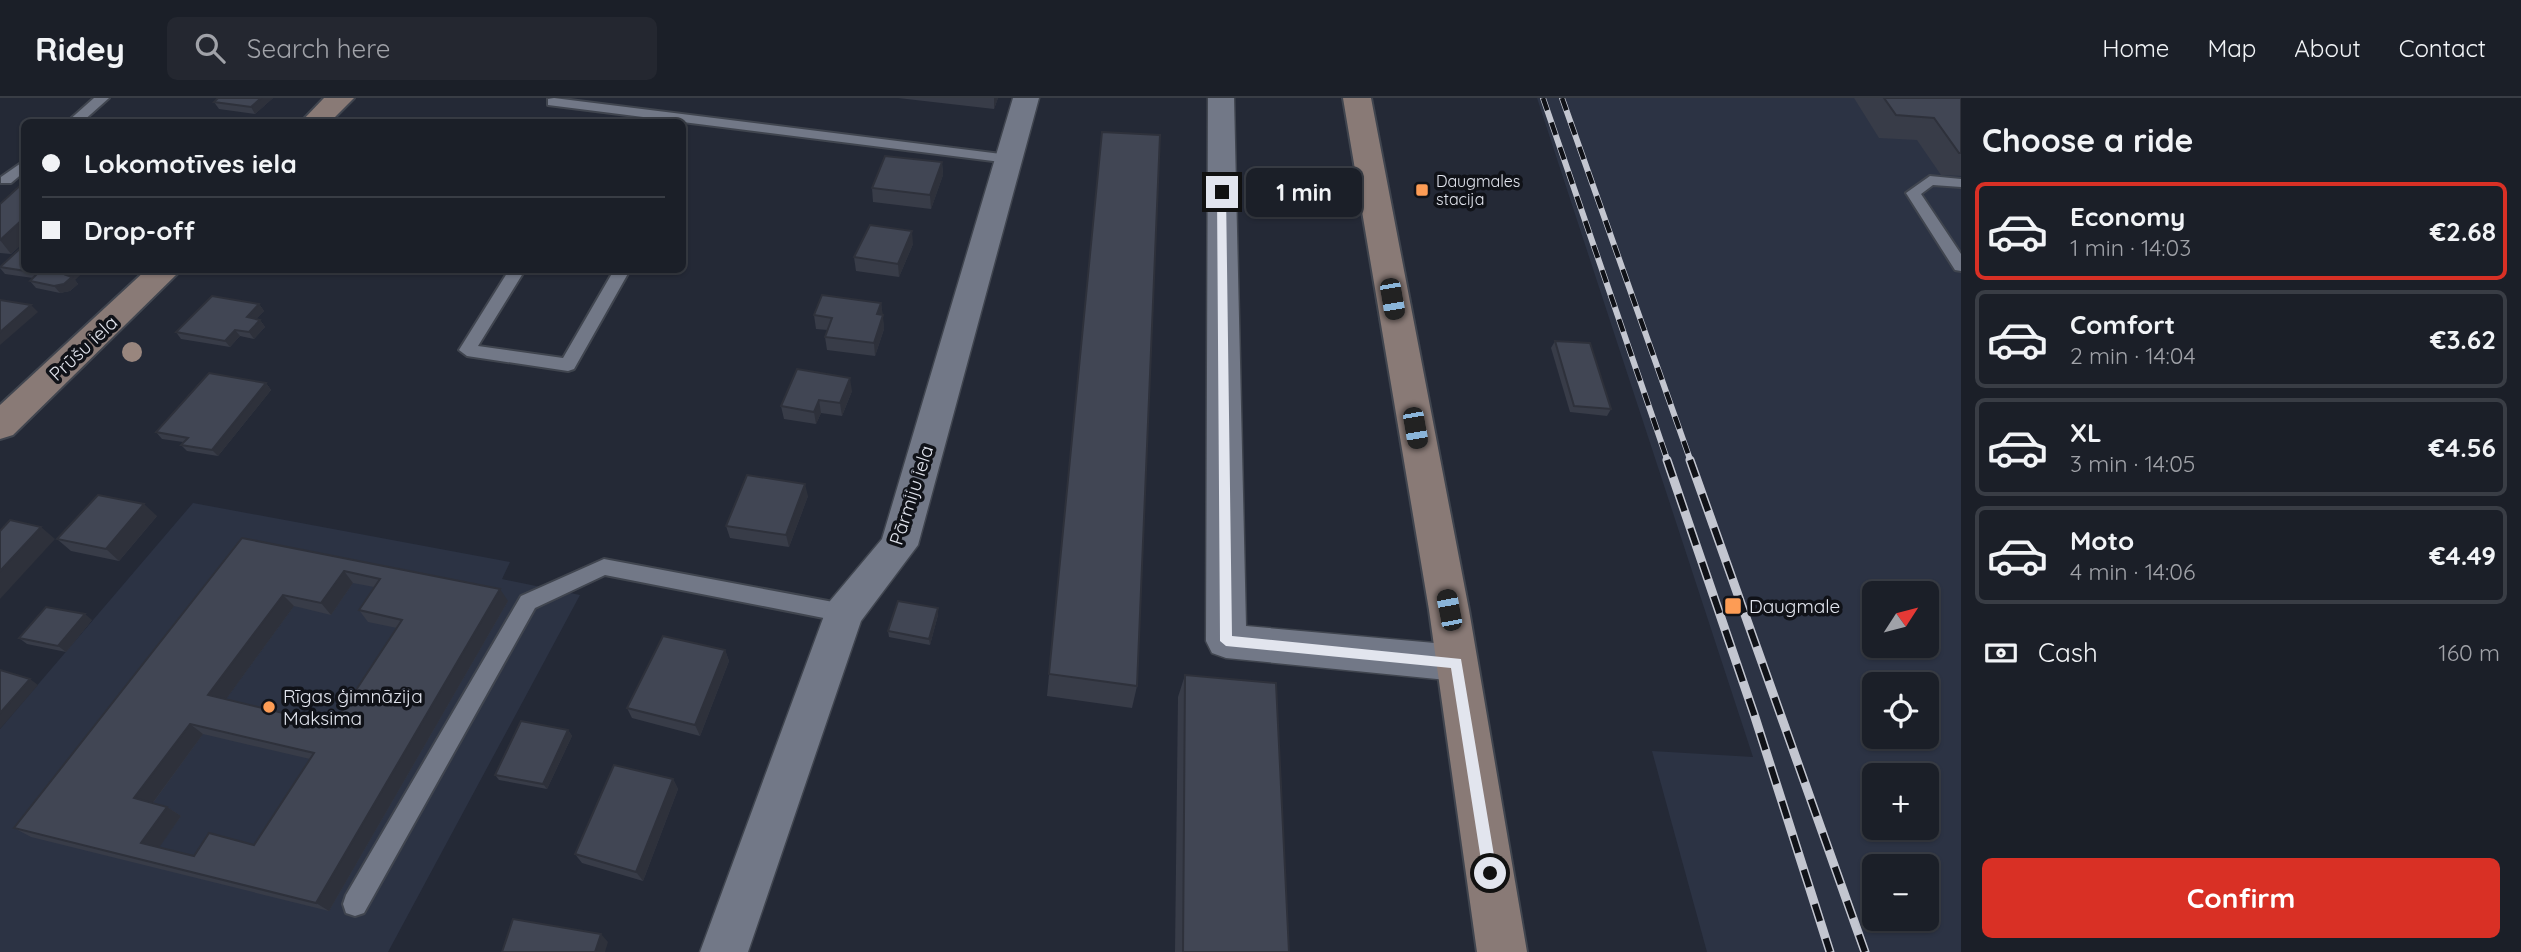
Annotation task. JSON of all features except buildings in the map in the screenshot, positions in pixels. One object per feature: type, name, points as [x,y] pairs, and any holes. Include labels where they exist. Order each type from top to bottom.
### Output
[{"type":"street","points":[[318,119],[340,98]]},
{"type":"street","name":"Pārmiju iela","points":[[724,952],[844,613],[899,545],[1026,98]]},
{"type":"street","points":[[1221,98],[1226,641],[1457,663]]},
{"type":"street","points":[[1357,98],[1457,663],[1502,952]]},
{"type":"street","name":"Prūšu iela","points":[[0,426],[162,273]]},
{"type":"lane","points":[[78,119],[102,98]]},
{"type":"lane","points":[[554,102],[1009,159]]},
{"type":"lane","points":[[6,180],[21,167]]},
{"type":"lane","points":[[1961,183],[1930,180],[1913,193],[1961,266]]},
{"type":"lane","points":[[515,273],[467,350],[568,365],[620,273]]},
{"type":"lane","points":[[355,904],[528,602],[604,567],[844,613]]},
{"type":"shaded area","points":[[1537,98],[1961,98],[1961,952],[1707,952],[1652,751],[1753,757]]},
{"type":"shaded area","name":"Rīgas ģimnāzija Maksima","points":[[193,503],[510,562],[502,579],[580,595],[388,952],[0,952],[0,729]]},
{"type":"railway","points":[[1543,98],[1668,462]]},
{"type":"railway","points":[[1562,98],[1691,462]]},
{"type":"railway","points":[[1667,460],[1754,714],[1830,952]]},
{"type":"railway","points":[[1690,460],[1865,952]]},
{"type":"place","name":"Daugmales stacija","points":[[1422,190]]},
{"type":"place","name":"Daugmale","points":[[1733,606]]},
{"type":"place","name":"Rīgas ģimnāzija Maksima","points":[[269,707]]},
{"type":"route","points":[[1222,192],[1226,641],[1457,663],[1490,873]]}]
